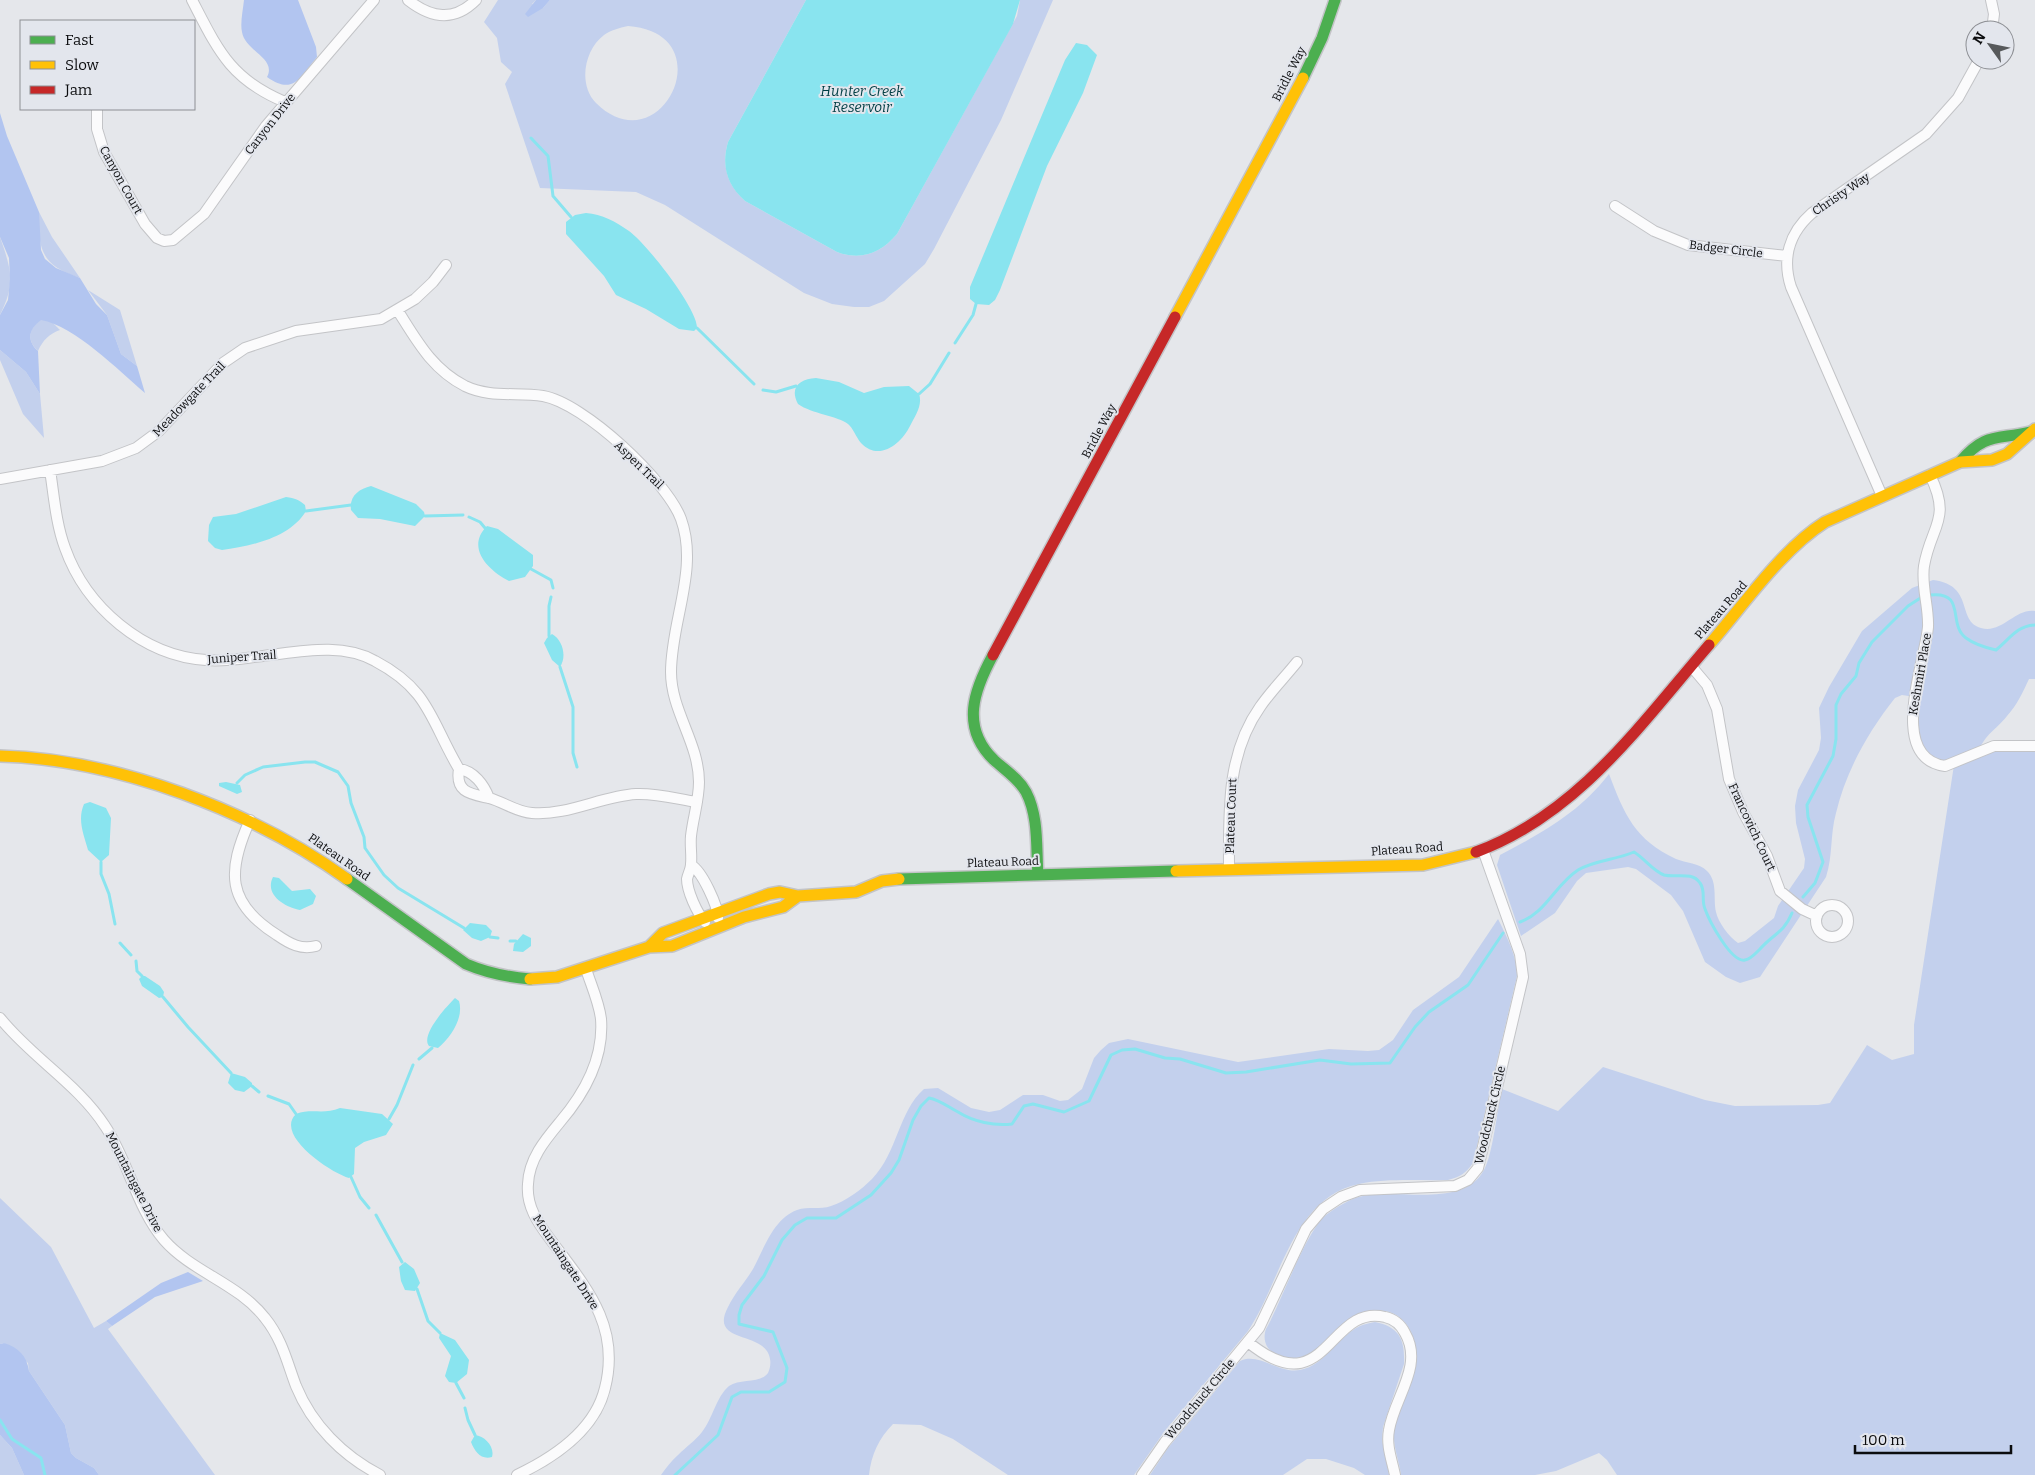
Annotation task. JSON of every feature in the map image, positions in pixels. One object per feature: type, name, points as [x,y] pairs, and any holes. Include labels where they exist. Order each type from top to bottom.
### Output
[{"type":"street","points":[[192,0],[221,54],[235,71],[261,91],[285,102]]},
{"type":"street","name":"Canyon Drive","points":[[164,242],[173,240],[204,214],[257,138],[285,102],[374,0]]},
{"type":"street","points":[[408,0],[426,13],[449,16],[471,6],[476,0]]},
{"type":"street","name":"Bridle Way","points":[[1038,875],[1033,819],[1028,794],[1015,778],[988,755],[976,734],[972,709],[978,684],[1305,75],[1322,38],[1335,0]]},
{"type":"street","points":[[1991,0],[1993,20]]},
{"type":"street","name":"Christy Way","points":[[1882,496],[1791,287],[1786,268],[1787,256],[1792,237],[1808,217],[1926,134],[1958,98],[1973,70]]},
{"type":"street","name":"Canyon Court","points":[[97,110],[97,129],[104,152],[145,224],[157,238],[164,242]]},
{"type":"street","name":"Badger Circle","points":[[1615,206],[1654,231],[1688,246],[1787,256]]},
{"type":"street","name":"Meadowgate Trail","points":[[0,479],[102,461],[136,448],[168,423],[223,363],[255,343],[296,331],[371,322],[398,311],[434,282],[446,265]]},
{"type":"street","name":"Aspen Trail","points":[[398,311],[423,352],[439,369],[452,378],[478,392],[544,396],[575,409],[598,426],[651,474],[670,497],[682,520],[688,548],[687,568],[672,655],[672,686],[679,715],[695,754],[699,781],[690,838],[691,865],[687,881],[701,918]]},
{"type":"street","name":"Plateau Road","points":[[1960,462],[1972,447],[1985,438],[2013,436],[2034,430]]},
{"type":"street","name":"Plateau Road","points":[[649,947],[663,934],[701,918],[774,893],[789,893],[798,896],[834,892],[856,892],[882,880],[1423,864],[1442,862],[1484,850],[1540,822],[1574,796],[1606,764],[1789,552],[1812,531],[1824,522],[1960,462],[1992,460],[2007,454],[2034,430]]},
{"type":"street","name":"Juniper Trail","points":[[50,470],[60,532],[70,561],[89,592],[115,621],[152,645],[195,659],[220,660],[318,650],[345,651],[372,659],[397,674],[425,701],[459,769],[459,781],[466,791],[479,798],[489,798],[515,810],[532,813],[546,812],[637,794],[697,802]]},
{"type":"street","name":"Keshmiri Place","points":[[1930,476],[1940,501],[1941,515],[1924,567],[1928,624],[1912,720],[1913,736],[1917,746],[1930,761],[1937,765],[1945,766],[1994,746],[2035,746]]},
{"type":"street","name":"Plateau Court","points":[[1229,870],[1231,790],[1240,746],[1260,707],[1297,662]]},
{"type":"street","name":"Francovich Court","points":[[1691,666],[1708,685],[1717,708],[1729,779],[1743,812],[1767,856],[1780,891],[1802,909],[1817,916]]},
{"type":"street","name":"Plateau Road","points":[[0,756],[48,758],[93,765],[125,774],[250,820],[314,855],[448,952],[478,969],[508,977],[535,979],[557,977],[649,947],[672,946],[752,914],[783,907],[798,896]]},
{"type":"street","points":[[459,769],[471,773],[478,780],[489,798]]},
{"type":"street","points":[[250,820],[237,853],[234,870],[236,888],[245,906],[259,923],[287,942],[302,947],[316,946]]},
{"type":"street","name":"Woodchuck Circle","points":[[1142,1475],[1165,1442],[1266,1318],[1306,1230],[1317,1215],[1328,1205],[1349,1193],[1365,1189],[1455,1186],[1468,1180],[1478,1168],[1523,977],[1520,954],[1484,850]]},
{"type":"street","points":[[691,865],[700,874],[718,912],[718,921],[715,928],[706,924],[701,918]]},
{"type":"street","name":"Mountaingate Drive","points":[[517,1475],[563,1447],[587,1426],[599,1405],[609,1373],[610,1347],[602,1316],[590,1294],[539,1223],[528,1194],[529,1172],[536,1155],[547,1137],[578,1099],[596,1062],[601,1020],[586,969]]},
{"type":"street","name":"Mountaingate Drive","points":[[0,1018],[98,1116],[112,1137],[150,1220],[162,1239],[182,1257],[246,1300],[264,1316],[280,1340],[296,1387],[312,1417],[343,1450],[380,1475]]},
{"type":"street","points":[[1248,1342],[1279,1362],[1300,1364],[1318,1355],[1347,1328],[1364,1317],[1386,1317],[1401,1326],[1408,1340],[1412,1356],[1409,1373],[1389,1428],[1388,1444],[1395,1475]]},
{"type":"shaded area","points":[[244,0],[298,0],[316,47],[317,57],[296,82],[284,85],[267,77],[268,65],[244,39],[241,21]]},
{"type":"shaded area","points":[[498,0],[536,0],[532,4],[543,8],[550,0],[806,0],[728,142],[725,159],[727,174],[734,188],[745,201],[837,252],[854,256],[870,254],[891,241],[897,234],[1017,16],[1020,0],[1053,0],[1001,120],[934,249],[925,264],[884,301],[869,307],[832,304],[804,293],[665,205],[636,192],[540,188],[505,84],[512,72],[501,62],[497,38],[484,22]],"holes":[[[628,26],[657,34],[673,50],[678,70],[673,91],[660,109],[642,119],[620,118],[596,103],[590,96],[585,78],[588,58],[597,41],[609,32]]]},
{"type":"shaded area","points":[[536,0],[550,0],[543,8],[528,17],[525,14]]},
{"type":"shaded area","points":[[0,113],[7,136],[39,212],[41,250],[45,259],[56,268],[80,278],[96,304],[107,315],[121,354],[137,366],[145,393],[82,340],[54,324],[41,320],[34,327],[31,335],[32,343],[38,351],[40,394],[26,372],[0,350],[0,315],[8,300],[10,279],[9,258],[0,237]]},
{"type":"shaded area","points":[[39,212],[52,237],[80,278],[57,268],[44,254],[41,246]]},
{"type":"shaded area","points":[[0,237],[9,267],[10,285],[0,315]]},
{"type":"shaded area","points":[[88,290],[120,310],[137,366],[121,354],[107,315]]},
{"type":"shaded area","points":[[41,319],[51,321],[60,330],[47,338],[38,351],[32,343],[30,335]]},
{"type":"shaded area","points":[[0,350],[26,372],[40,394],[44,438],[23,414],[0,360]]},
{"type":"shaded area","points":[[1933,580],[1946,583],[1955,589],[1973,624],[1981,628],[1989,629],[2021,613],[2035,611],[2035,679],[2029,679],[2014,707],[1988,736],[1978,752],[2035,746],[2035,1475],[1617,1475],[1607,1460],[1599,1453],[1556,1471],[1535,1475],[1401,1475],[1394,1432],[1412,1379],[1416,1356],[1411,1332],[1404,1321],[1385,1311],[1370,1311],[1358,1314],[1349,1319],[1326,1343],[1305,1356],[1298,1358],[1282,1357],[1275,1354],[1266,1344],[1266,1329],[1302,1251],[1318,1223],[1334,1209],[1358,1197],[1377,1194],[1429,1195],[1446,1193],[1461,1189],[1474,1182],[1487,1163],[1502,1089],[1558,1111],[1603,1067],[1705,1100],[1735,1106],[1818,1105],[1830,1103],[1867,1045],[1892,1060],[1914,1054],[1914,1025],[1954,765],[1945,766],[1917,746],[1915,697],[1902,695],[1895,698],[1859,752],[1840,797],[1834,821],[1830,861],[1826,877],[1760,977],[1740,983],[1726,977],[1705,962],[1683,911],[1671,895],[1636,869],[1628,867],[1586,873],[1577,881],[1555,913],[1521,936],[1497,865],[1500,855],[1545,830],[1573,811],[1586,800],[1609,774],[1626,813],[1650,843],[1676,859],[1700,866],[1707,871],[1713,880],[1715,907],[1719,920],[1724,929],[1738,943],[1745,941],[1774,918],[1778,906],[1804,868],[1805,859],[1796,823],[1795,806],[1798,790],[1819,750],[1821,738],[1819,708],[1829,687],[1862,631],[1912,588]]},
{"type":"shaded area","points":[[1498,919],[1513,954],[1517,976],[1473,1163],[1462,1174],[1448,1180],[1392,1180],[1359,1184],[1336,1192],[1318,1206],[1303,1224],[1291,1244],[1248,1331],[1164,1432],[1134,1475],[1008,1475],[953,1439],[921,1425],[893,1424],[876,1447],[869,1475],[661,1475],[673,1460],[702,1432],[721,1396],[729,1386],[739,1382],[760,1379],[768,1373],[770,1361],[766,1350],[759,1344],[731,1333],[726,1327],[724,1319],[728,1307],[753,1269],[775,1227],[789,1214],[797,1210],[827,1207],[842,1202],[868,1183],[881,1168],[903,1120],[915,1098],[924,1089],[938,1088],[971,1108],[989,1112],[1000,1110],[1023,1095],[1043,1095],[1060,1101],[1068,1100],[1082,1089],[1094,1058],[1101,1050],[1109,1043],[1128,1039],[1238,1062],[1329,1049],[1379,1050],[1393,1040],[1413,1010],[1459,977]]},
{"type":"shaded area","points":[[0,1198],[51,1247],[94,1328],[106,1321],[112,1326],[108,1329],[215,1475],[99,1475],[94,1468],[71,1453],[65,1425],[29,1371],[28,1363],[4,1343],[0,1344]]},
{"type":"shaded area","points":[[188,1272],[203,1281],[155,1297],[112,1326],[106,1321],[161,1283]]},
{"type":"shaded area","points":[[1375,1322],[1390,1327],[1395,1331],[1402,1341],[1404,1356],[1404,1364],[1383,1427],[1382,1440],[1389,1475],[1365,1475],[1354,1468],[1326,1459],[1307,1459],[1283,1475],[1150,1475],[1168,1448],[1240,1361],[1254,1359],[1284,1369],[1300,1370],[1317,1363],[1352,1331],[1362,1325]]},
{"type":"shaded area","points":[[4,1343],[14,1347],[24,1357],[29,1371],[65,1425],[71,1453],[94,1468],[99,1475],[24,1475],[12,1448],[0,1435],[0,1344]]},
{"type":"shaded area","points":[[0,1435],[12,1448],[24,1475],[0,1475]]},
{"type":"water","name":"Hunter Creek Reservoir","points":[[806,0],[1020,0],[1013,24],[897,234],[891,241],[870,254],[854,256],[837,252],[745,201],[730,182],[727,174],[725,159],[728,142]]},
{"type":"water","points":[[1076,43],[1087,45],[1097,55],[1083,93],[1047,166],[995,300],[989,305],[976,304],[970,299],[970,287],[1065,60]]},
{"type":"water","points":[[586,213],[609,219],[637,238],[670,277],[680,292],[695,319],[697,328],[694,331],[679,329],[646,309],[616,295],[604,276],[566,234],[566,222],[575,215]]},
{"type":"water","points":[[816,378],[839,382],[864,393],[884,387],[909,386],[919,394],[919,406],[910,426],[901,439],[889,448],[875,451],[861,443],[850,426],[844,421],[798,404],[795,393],[798,385],[805,380]]},
{"type":"water","points":[[371,486],[416,504],[424,512],[425,516],[415,526],[380,519],[358,518],[351,510],[353,497],[359,491]]},
{"type":"water","points":[[286,497],[301,502],[305,505],[306,511],[290,528],[280,534],[257,543],[222,550],[215,548],[208,541],[209,525],[213,517],[236,514]]},
{"type":"water","points":[[487,526],[498,529],[533,555],[533,566],[525,577],[509,581],[487,565],[482,558],[478,542]]},
{"type":"water","points":[[552,634],[559,640],[563,649],[560,667],[552,660],[544,643]]},
{"type":"water","points":[[226,782],[240,785],[242,792],[237,794],[219,786],[219,783]]},
{"type":"water","points":[[90,802],[106,808],[111,818],[109,855],[101,862],[88,850],[82,827],[82,810],[84,804]]},
{"type":"water","points":[[273,877],[279,878],[292,891],[310,889],[316,896],[313,904],[300,910],[282,903],[271,889]]},
{"type":"water","points":[[470,923],[486,925],[492,931],[490,937],[481,941],[472,938],[463,930]]},
{"type":"water","points":[[523,934],[531,938],[531,946],[523,952],[513,951],[514,944]]},
{"type":"water","points":[[142,976],[160,986],[164,992],[163,997],[159,998],[142,986],[139,979]]},
{"type":"water","points":[[455,998],[459,1001],[460,1014],[455,1027],[438,1048],[429,1046],[427,1041],[431,1028]]},
{"type":"water","points":[[231,1073],[245,1077],[252,1083],[252,1086],[244,1092],[235,1090],[228,1083]]},
{"type":"water","points":[[340,1108],[382,1114],[393,1124],[386,1135],[364,1142],[355,1148],[354,1174],[349,1178],[330,1169],[319,1161],[298,1142],[292,1132],[291,1123],[296,1114]]},
{"type":"water","points":[[405,1262],[414,1269],[420,1283],[415,1291],[405,1290],[401,1281],[399,1267]]},
{"type":"water","points":[[440,1333],[455,1340],[469,1360],[467,1374],[456,1383],[449,1382],[445,1376],[451,1356],[439,1338]]},
{"type":"water","points":[[475,1435],[482,1437],[491,1446],[492,1457],[482,1456],[474,1449],[471,1442]]},
{"type":"waterway","points":[[531,138],[548,156],[553,196],[571,217]]},
{"type":"waterway","points":[[955,343],[973,315],[976,304]]},
{"type":"waterway","points":[[697,328],[754,384]]},
{"type":"waterway","points":[[919,394],[930,384],[949,353]]},
{"type":"waterway","points":[[763,390],[776,392],[796,386]]},
{"type":"waterway","points":[[306,511],[351,505]]},
{"type":"waterway","points":[[425,516],[463,515]]},
{"type":"waterway","points":[[469,517],[480,522],[485,528]]},
{"type":"waterway","points":[[531,569],[551,580],[553,588]]},
{"type":"waterway","points":[[1930,595],[1941,595],[1949,598],[1953,603],[1961,632],[1969,640],[1989,648],[1996,650],[2018,630],[2035,625]]},
{"type":"waterway","points":[[549,636],[549,606],[551,597]]},
{"type":"waterway","points":[[1803,897],[1815,883],[1823,862],[1808,817],[1807,805],[1833,756],[1836,739],[1836,705],[1841,694],[1856,676],[1859,663],[1872,642],[1908,606],[1922,597]]},
{"type":"waterway","points":[[560,667],[573,707],[573,753],[577,767]]},
{"type":"waterway","points":[[237,783],[245,775],[263,767],[305,762],[315,762],[338,772],[348,786],[351,803],[364,837],[365,848],[384,875],[398,888],[464,928]]},
{"type":"waterway","points":[[1520,922],[1529,918],[1544,906],[1563,883],[1578,870],[1591,864],[1634,852],[1656,871],[1664,875],[1688,876],[1697,879],[1702,886],[1704,906],[1711,922],[1727,948],[1739,959],[1745,960],[1753,956],[1782,929],[1792,913]]},
{"type":"waterway","points":[[101,862],[101,874],[109,894],[115,924]]},
{"type":"waterway","points":[[675,1475],[718,1435],[732,1397],[741,1392],[769,1392],[785,1382],[787,1368],[773,1332],[739,1324],[742,1305],[764,1276],[782,1240],[795,1225],[807,1218],[836,1218],[871,1195],[891,1173],[899,1160],[913,1120],[921,1106],[929,1098],[977,1121],[991,1124],[1012,1124],[1024,1106],[1033,1104],[1064,1112],[1089,1101],[1111,1055],[1122,1050],[1135,1049],[1165,1058],[1180,1059],[1226,1073],[1246,1072],[1320,1060],[1351,1064],[1390,1063],[1415,1027],[1429,1012],[1468,985],[1503,933]]},
{"type":"waterway","points":[[490,937],[498,938]]},
{"type":"waterway","points":[[510,941],[516,941]]},
{"type":"waterway","points":[[120,943],[131,955]]},
{"type":"waterway","points":[[136,961],[137,971],[142,976]]},
{"type":"waterway","points":[[163,997],[231,1073]]},
{"type":"waterway","points":[[419,1059],[432,1048]]},
{"type":"waterway","points":[[389,1119],[397,1105],[413,1065]]},
{"type":"waterway","points":[[252,1086],[259,1092]]},
{"type":"waterway","points":[[268,1096],[289,1104],[296,1114]]},
{"type":"waterway","points":[[351,1177],[360,1197],[369,1208]]},
{"type":"waterway","points":[[376,1215],[402,1262]]},
{"type":"waterway","points":[[417,1289],[428,1321],[440,1333]]},
{"type":"waterway","points":[[456,1383],[464,1398]]},
{"type":"waterway","points":[[465,1408],[475,1435]]},
{"type":"waterway","points":[[0,1420],[12,1439],[41,1458],[45,1475]]},
{"type":"traffic: fast","points":[[1303,78],[1322,38],[1335,0]]},
{"type":"traffic: fast","points":[[1960,462],[1969,452],[1984,441],[2030,432]]},
{"type":"traffic: fast","points":[[993,655],[976,695],[974,722],[977,735],[983,747],[994,760],[1020,783],[1026,792],[1035,822],[1038,875]]},
{"type":"traffic: fast","points":[[899,879],[1176,871]]},
{"type":"traffic: fast","points":[[347,879],[466,964],[497,974],[530,979]]},
{"type":"traffic: slow","points":[[1175,317],[1303,78]]},
{"type":"traffic: slow","points":[[1709,645],[1778,563],[1825,522],[1960,462],[1992,460],[2007,454],[2035,429]]},
{"type":"traffic: slow","points":[[0,756],[45,759],[90,767],[136,778],[182,793],[226,811],[269,832],[310,854],[347,879]]},
{"type":"traffic: slow","points":[[1176,871],[1423,865],[1476,852]]},
{"type":"traffic: slow","points":[[649,947],[663,933],[769,894],[780,892],[798,896],[856,892],[882,881],[899,879]]},
{"type":"traffic: slow","points":[[530,979],[557,977],[649,947],[672,946],[744,917],[783,907],[798,896]]},
{"type":"traffic: jam","points":[[993,655],[1175,317]]},
{"type":"traffic: jam","points":[[1476,852],[1512,835],[1546,815],[1576,791],[1632,736],[1709,645]]}]
